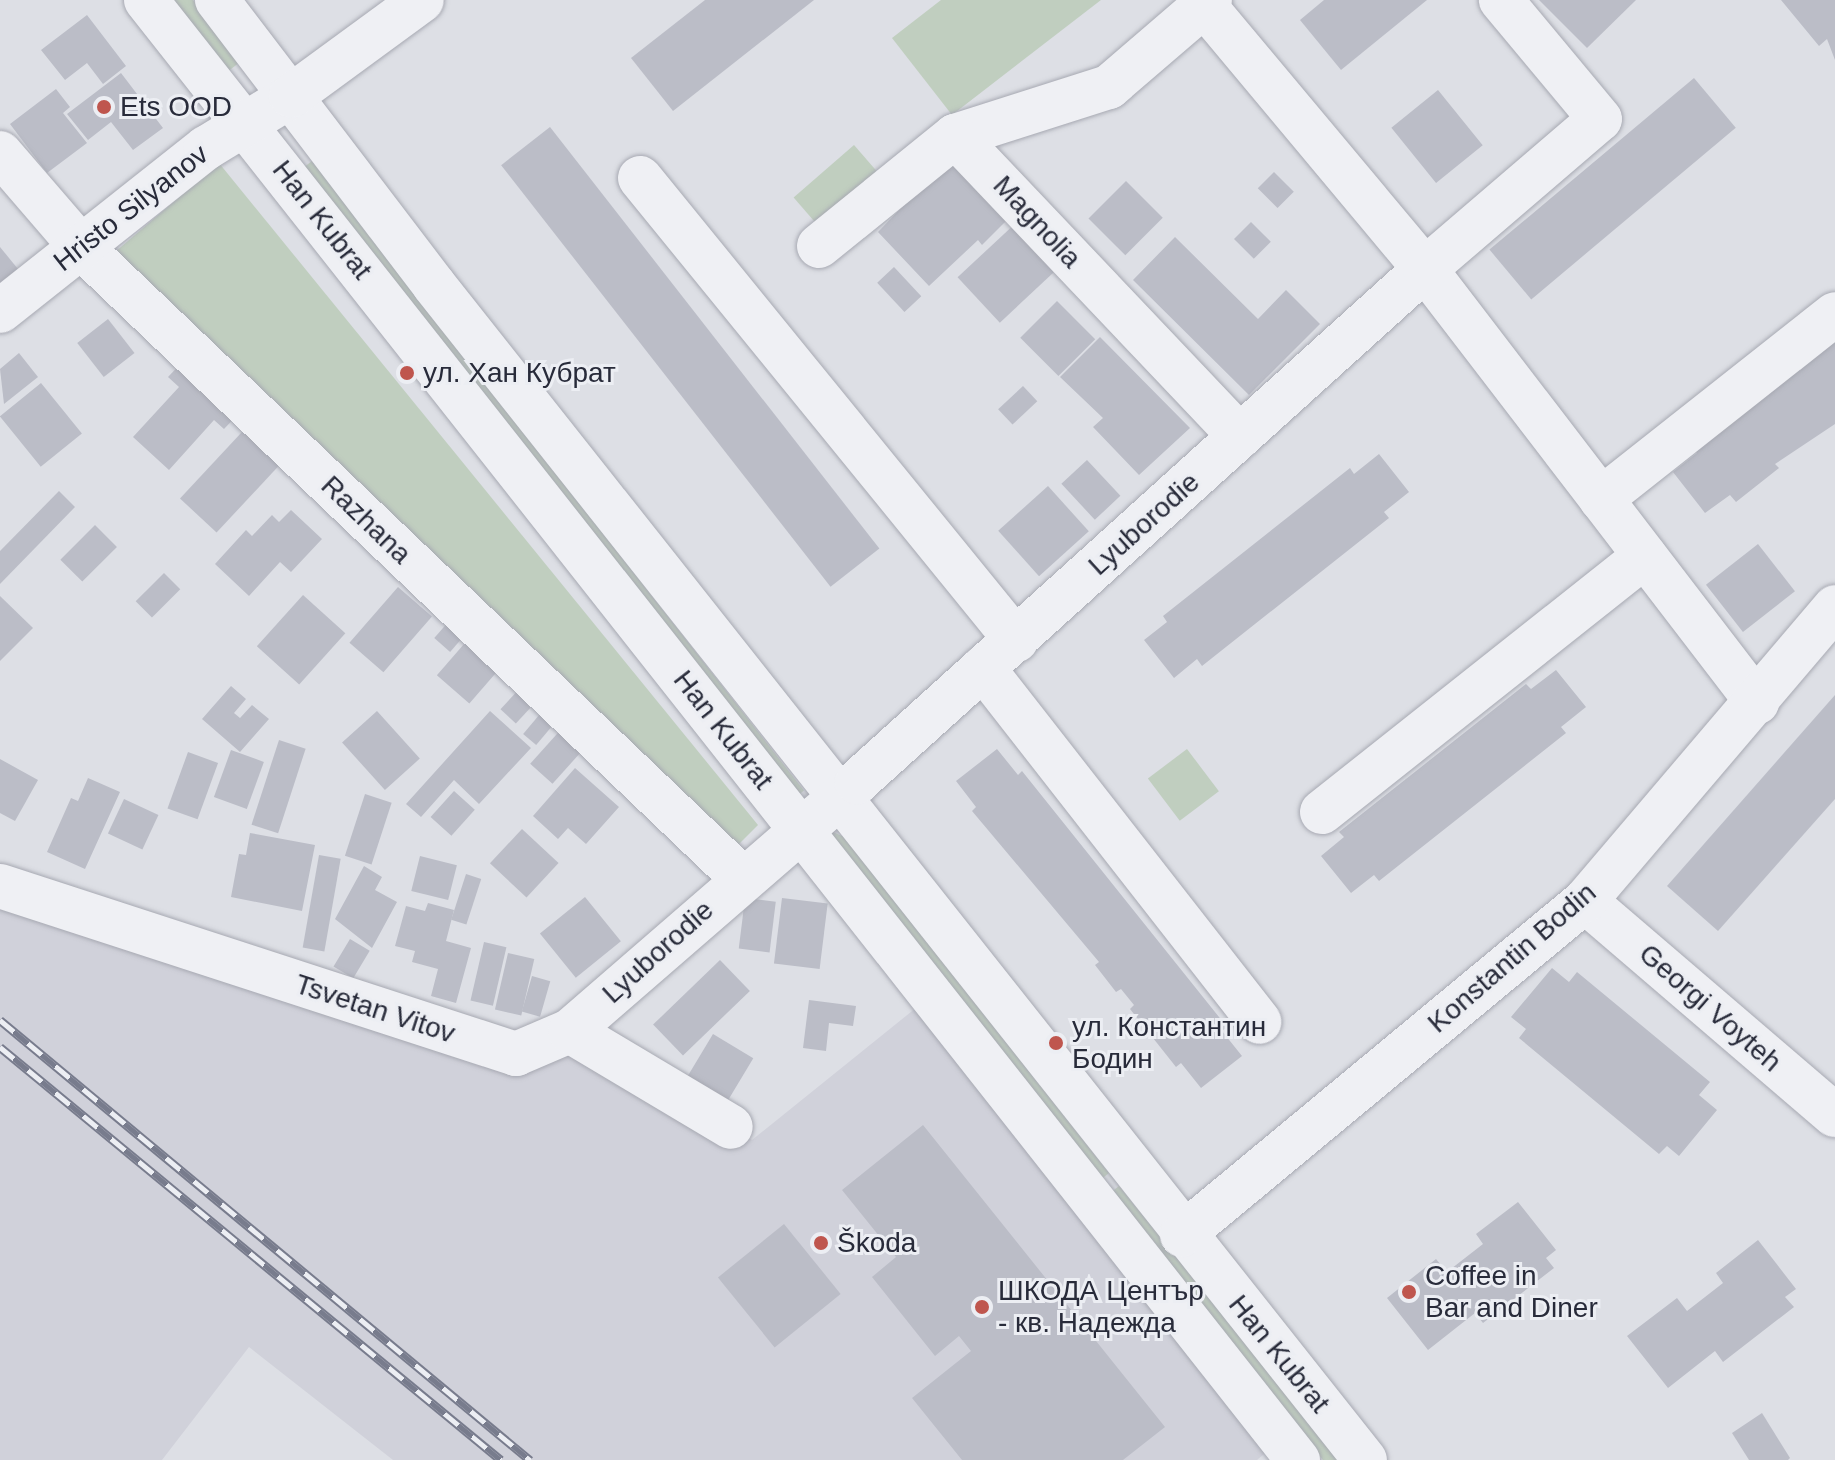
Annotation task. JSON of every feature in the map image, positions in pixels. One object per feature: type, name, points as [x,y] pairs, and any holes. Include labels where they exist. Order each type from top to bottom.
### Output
[{"type":"street","name":"Han Kubrat","points":[[146,0],[800,828],[1279,1453]]},
{"type":"street","name":"Han Kubrat","points":[[217,0],[838,799],[1182,1235],[1365,1460]]},
{"type":"street","name":"Lyuborodie","points":[[570,1031],[742,878],[838,799],[1425,269],[1600,119],[1501,0]]},
{"type":"street","points":[[819,246],[955,136],[1109,87],[1207,3],[1425,269],[1757,702]]},
{"type":"street","name":"Hristo Silyanov","points":[[0,311],[206,148],[291,96],[405,5]]},
{"type":"street","name":"Magnolia","points":[[955,136],[1240,436]]},
{"type":"street","name":"Razhana","points":[[0,153],[81,247],[742,878]]},
{"type":"street","points":[[640,178],[1016,640]]},
{"type":"street","points":[[1601,499],[1835,314]]},
{"type":"street","points":[[1322,812],[1645,556]]},
{"type":"street","name":"Konstantin Bodin","points":[[1182,1235],[1585,901],[1835,607]]},
{"type":"street","points":[[983,668],[1260,1022]]},
{"type":"street","name":"Tsvetan Vitov","points":[[0,886],[516,1054],[570,1031]]},
{"type":"street","name":"Georgi Voyteh","points":[[1585,901],[1835,1115]]},
{"type":"street","points":[[570,1031],[731,1127]]},
{"type":"shaded area","points":[[0,886],[515,1054],[570,1031],[752,1140],[932,995],[1281,1439],[1257,1460],[393,1460],[249,1347],[162,1460],[0,1460]]},
{"type":"green space","points":[[163,0],[193,0],[240,62],[222,76]]},
{"type":"green space","points":[[941,0],[1101,0],[952,115],[892,38]]},
{"type":"green space","points":[[854,145],[884,180],[824,232],[794,197]]},
{"type":"green space","points":[[312,161],[804,791],[795,797],[303,168]]},
{"type":"green space","points":[[219,163],[758,825],[734,849],[108,258]]},
{"type":"green space","points":[[1187,749],[1219,791],[1180,821],[1148,778]]},
{"type":"green space","points":[[833,832],[844,837],[1109,1173],[1099,1181],[830,834]]},
{"type":"green space","points":[[1119,1186],[1341,1460],[1323,1460],[1108,1195]]},
{"type":"building","points":[[705,0],[814,0],[673,111],[631,58]]},
{"type":"building","points":[[1324,0],[1427,0],[1341,70],[1300,20]]},
{"type":"building","points":[[1539,0],[1636,0],[1587,48]]},
{"type":"building","points":[[1781,0],[1835,0],[1835,60],[1827,39],[1819,46]]},
{"type":"building","points":[[87,15],[126,66],[103,84],[87,63],[65,80],[41,50]]},
{"type":"building","points":[[121,73],[163,128],[133,150],[111,122],[88,140],[67,114]]},
{"type":"building","points":[[1694,78],[1736,128],[1531,299],[1489,250]]},
{"type":"building","points":[[56,89],[70,107],[63,113],[87,143],[47,173],[10,124]]},
{"type":"building","points":[[1438,90],[1483,145],[1436,183],[1391,128]]},
{"type":"building","points":[[550,127],[879,549],[831,587],[501,165]]},
{"type":"building","points":[[950,157],[1008,219],[982,245],[978,240],[929,286],[878,232]]},
{"type":"building","points":[[1274,172],[1294,192],[1278,208],[1258,188]]},
{"type":"building","points":[[1126,181],[1163,218],[1125,255],[1089,218]]},
{"type":"building","points":[[1019,220],[1061,265],[1000,323],[958,277]]},
{"type":"building","points":[[1251,222],[1271,242],[1254,259],[1234,239]]},
{"type":"building","points":[[1175,237],[1258,319],[1286,290],[1320,324],[1249,395],[1133,280]]},
{"type":"building","points":[[0,247],[18,269],[0,284]]},
{"type":"building","points":[[894,267],[921,296],[904,312],[877,283]]},
{"type":"building","points":[[1057,301],[1095,339],[1058,376],[1020,338]]},
{"type":"building","points":[[108,319],[134,353],[104,377],[77,343]]},
{"type":"building","points":[[1835,335],[1835,424],[1775,464],[1779,468],[1736,502],[1730,495],[1705,513],[1673,472],[1697,453],[1692,447]]},
{"type":"building","points":[[1100,337],[1190,428],[1139,475],[1093,427],[1103,418],[1060,377]]},
{"type":"building","points":[[19,353],[38,377],[4,404],[0,369]]},
{"type":"building","points":[[188,356],[244,408],[224,429],[214,420],[169,470],[133,437],[179,387],[168,377]]},
{"type":"building","points":[[41,383],[82,434],[41,467],[0,416]]},
{"type":"building","points":[[1023,386],[1037,401],[1012,425],[998,409]]},
{"type":"building","points":[[255,418],[292,452],[217,533],[180,498]]},
{"type":"building","points":[[1379,454],[1409,492],[1384,512],[1389,518],[1202,666],[1197,659],[1174,678],[1144,640],[1167,622],[1163,616],[1350,468],[1354,474]]},
{"type":"building","points":[[1087,460],[1120,496],[1095,520],[1061,484]]},
{"type":"building","points":[[1048,486],[1089,531],[1039,576],[998,531]]},
{"type":"building","points":[[59,491],[75,507],[0,584],[0,551]]},
{"type":"building","points":[[291,510],[322,539],[291,572],[280,562],[249,596],[215,564],[246,530],[252,536],[272,515],[279,522]]},
{"type":"building","points":[[95,525],[117,547],[82,582],[60,560]]},
{"type":"building","points":[[1758,544],[1795,591],[1743,632],[1706,585]]},
{"type":"building","points":[[164,573],[180,589],[152,618],[136,601]]},
{"type":"building","points":[[398,587],[432,617],[383,672],[349,643]]},
{"type":"building","points":[[303,595],[345,633],[299,684],[257,646]]},
{"type":"building","points":[[0,596],[33,628],[0,661]]},
{"type":"building","points":[[450,620],[466,634],[450,652],[434,638]]},
{"type":"building","points":[[471,636],[503,664],[469,703],[437,675]]},
{"type":"building","points":[[1556,670],[1586,707],[1561,727],[1566,733],[1379,881],[1374,875],[1351,893],[1321,856],[1344,837],[1339,832],[1526,684],[1531,689]]},
{"type":"building","points":[[523,685],[538,699],[516,723],[500,709]]},
{"type":"building","points":[[231,686],[246,699],[234,713],[240,718],[252,705],[269,719],[240,752],[202,719]]},
{"type":"building","points":[[1835,695],[1835,799],[1718,931],[1667,886]]},
{"type":"building","points":[[545,708],[558,719],[536,745],[523,734]]},
{"type":"building","points":[[377,711],[420,759],[385,790],[342,742]]},
{"type":"building","points":[[490,711],[531,748],[479,804],[454,780],[421,817],[406,804]]},
{"type":"building","points":[[565,725],[587,745],[552,784],[530,764]]},
{"type":"building","points":[[279,740],[306,749],[278,833],[251,825]]},
{"type":"building","points":[[997,749],[1018,775],[1022,771],[1227,1027],[1222,1031],[1242,1056],[1201,1088],[1181,1063],[1176,1067],[1130,1009],[1134,1005],[1121,989],[1116,992],[1095,965],[1099,962],[972,811],[976,807],[956,781]]},
{"type":"building","points":[[231,750],[264,762],[247,809],[214,797]]},
{"type":"building","points":[[188,752],[218,763],[198,819],[167,808]]},
{"type":"building","points":[[0,759],[38,780],[15,821],[0,813]]},
{"type":"building","points":[[575,768],[619,807],[586,844],[568,828],[558,839],[533,816]]},
{"type":"building","points":[[88,778],[120,792],[85,869],[47,852],[71,798],[78,801]]},
{"type":"building","points":[[454,791],[475,810],[451,836],[431,817]]},
{"type":"building","points":[[365,794],[392,803],[372,864],[345,856]]},
{"type":"building","points":[[124,799],[158,815],[142,849],[108,833]]},
{"type":"building","points":[[522,829],[559,863],[527,897],[490,863]]},
{"type":"building","points":[[250,833],[315,845],[302,911],[231,897],[239,854],[246,855]]},
{"type":"building","points":[[319,855],[341,859],[324,951],[303,948]]},
{"type":"building","points":[[420,856],[457,865],[448,900],[411,891]]},
{"type":"building","points":[[364,866],[382,877],[375,890],[397,902],[372,948],[335,919]]},
{"type":"building","points":[[466,874],[481,879],[466,925],[451,920]]},
{"type":"building","points":[[585,897],[621,941],[576,978],[540,934]]},
{"type":"building","points":[[745,898],[776,902],[770,952],[739,949]]},
{"type":"building","points":[[782,898],[828,904],[820,969],[774,964]]},
{"type":"building","points":[[428,903],[454,910],[446,941],[471,948],[456,1003],[431,996],[438,969],[412,962],[415,951],[395,946],[406,906],[425,911]]},
{"type":"building","points":[[350,939],[370,951],[353,978],[334,966]]},
{"type":"building","points":[[484,942],[506,947],[493,1006],[471,1000]]},
{"type":"building","points":[[508,953],[534,959],[521,1016],[495,1010]]},
{"type":"building","points":[[720,960],[750,991],[683,1056],[653,1025]]},
{"type":"building","points":[[1552,968],[1569,982],[1577,972],[1710,1082],[1699,1095],[1717,1110],[1679,1156],[1667,1146],[1659,1154],[1519,1038],[1526,1029],[1511,1017]]},
{"type":"building","points":[[532,976],[550,981],[540,1017],[522,1012]]},
{"type":"building","points":[[809,1000],[856,1006],[853,1026],[829,1023],[826,1051],[803,1048]]},
{"type":"building","points":[[713,1034],[753,1058],[722,1110],[682,1086]]},
{"type":"building","name":"ШКОДА Център - кв. Надежда","points":[[923,1125],[1165,1427],[1123,1460],[962,1460],[912,1398],[971,1351],[959,1336],[935,1356],[872,1277],[896,1257],[842,1190]]},
{"type":"building","points":[[1518,1202],[1556,1250],[1546,1258],[1554,1268],[1483,1323],[1475,1313],[1428,1350],[1387,1298],[1436,1259],[1447,1272],[1483,1244],[1476,1234]]},
{"type":"building","points":[[784,1224],[841,1294],[775,1347],[718,1277]]},
{"type":"building","points":[[1758,1240],[1796,1289],[1785,1297],[1794,1307],[1723,1362],[1715,1351],[1668,1388],[1627,1336],[1677,1298],[1687,1311],[1723,1283],[1716,1273]]},
{"type":"building","points":[[1762,1413],[1790,1458],[1788,1460],[1749,1460],[1732,1433]]},
{"type":"railway","points":[[0,1020],[530,1460]]},
{"type":"railway","points":[[0,1047],[501,1460]]},
{"type":"place","name":"Ets OOD","points":[[104,107]]},
{"type":"place","name":"ул. Хан Кубрат","points":[[407,373]]},
{"type":"place","name":"ул. Константин Бодин","points":[[1056,1043]]},
{"type":"place","name":"Škoda","points":[[821,1243]]},
{"type":"place","name":"Coffee in Bar and Diner","points":[[1409,1292]]},
{"type":"place","name":"ШКОДА Център - кв. Надежда","points":[[982,1307]]}]
